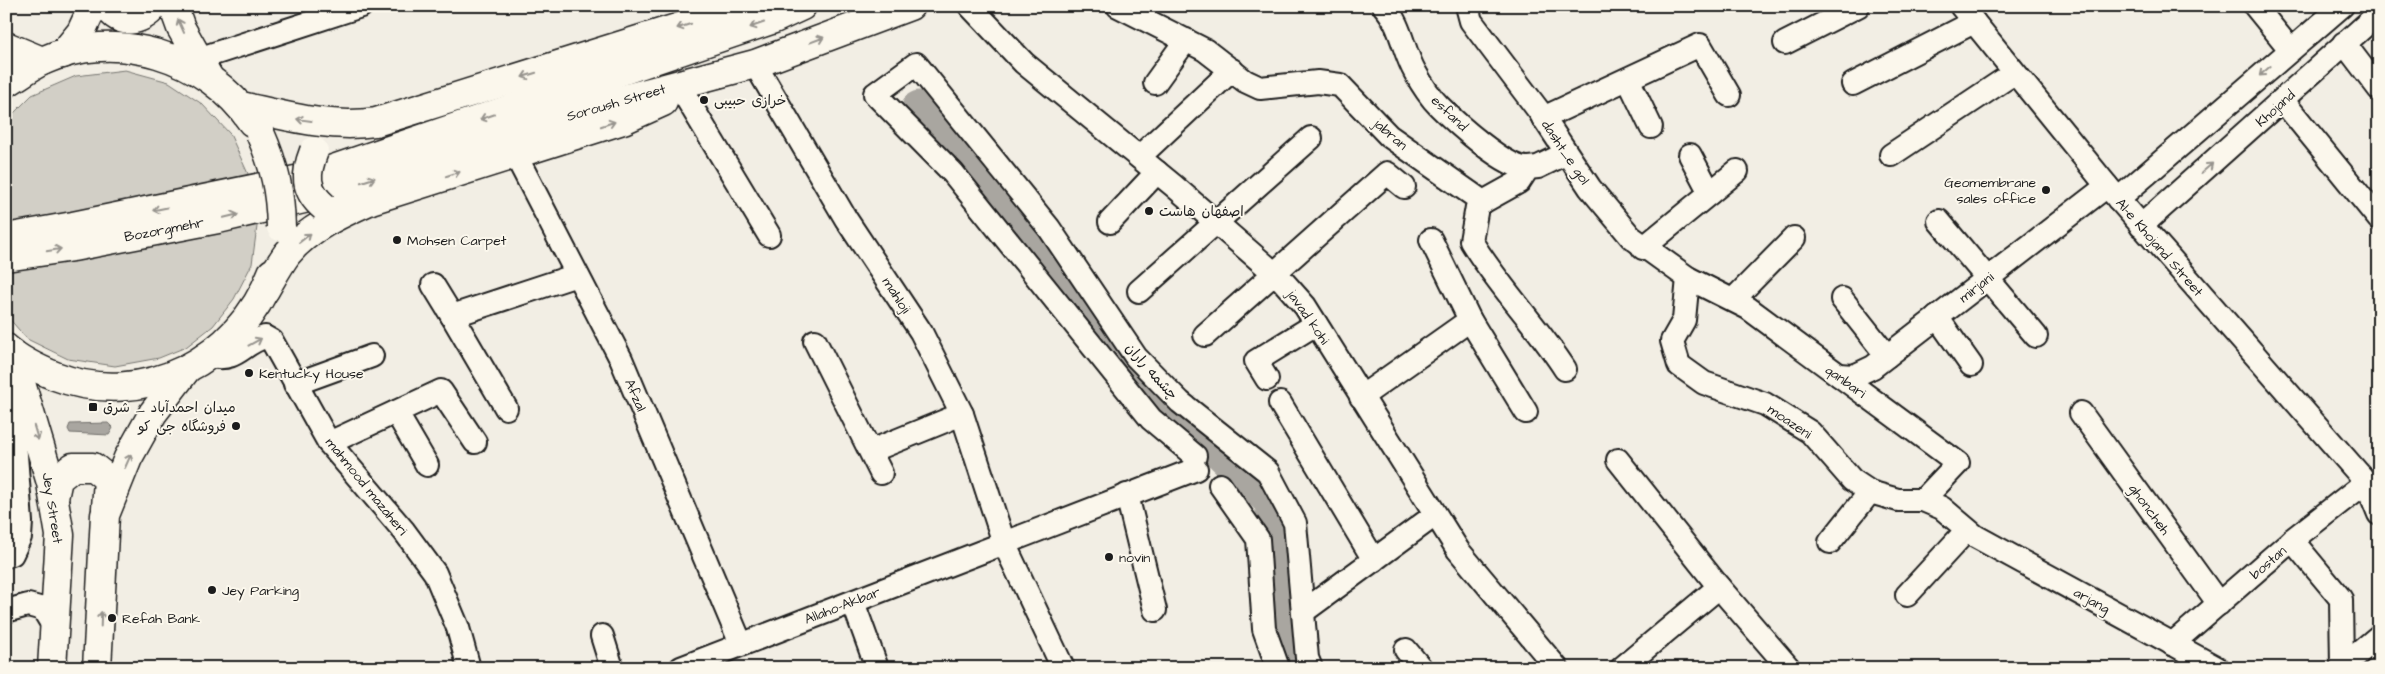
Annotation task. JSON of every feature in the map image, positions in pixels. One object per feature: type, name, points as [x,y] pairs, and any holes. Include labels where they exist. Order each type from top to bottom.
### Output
[{"type":"main road","points":[[6,82],[52,58],[81,32],[93,6]]},
{"type":"main road","points":[[108,6],[119,17],[130,21],[140,19],[154,6]]},
{"type":"main road","points":[[173,6],[203,68],[241,106],[260,133],[273,163],[280,195],[282,227],[277,260],[265,290]]},
{"type":"main road","points":[[241,106],[300,120],[354,125],[376,122],[747,6]]},
{"type":"main road","name":"Soroush Street","points":[[324,188],[774,19],[802,6]]},
{"type":"main road","name":"Soroush Street","points":[[324,188],[616,100],[755,64],[910,6]]},
{"type":"main road","points":[[6,46],[52,58],[100,47],[138,48],[203,68]]},
{"type":"main road","points":[[324,188],[371,200],[622,120],[755,64]]},
{"type":"main road","points":[[9,350],[38,369],[67,380],[97,386],[135,385],[158,381],[186,370],[211,356],[236,330],[265,290],[287,254],[302,239],[324,188],[329,139],[354,125]]},
{"type":"main road","name":"Bozorgmehr","points":[[6,238],[92,222],[324,188]]},
{"type":"main road","name":"Bozorgmehr","points":[[6,257],[73,247],[218,219],[324,188]]},
{"type":"main road","name":"Jey Street","points":[[9,350],[52,484],[60,536],[52,668]]},
{"type":"main road","points":[[105,515],[128,458],[153,413],[186,370]]},
{"type":"main road","points":[[54,498],[58,479],[73,467],[93,467],[108,479],[97,668]]},
{"type":"street","points":[[203,68],[361,6]]},
{"type":"street","name":"javad kohi","points":[[970,6],[1024,62],[1276,274],[1305,306],[1458,550],[1557,668]]},
{"type":"street","name":"jabran","points":[[1118,6],[1205,50],[1245,81],[1260,88],[1318,82],[1340,85],[1389,136],[1483,202]]},
{"type":"street","name":"esfand","points":[[1384,6],[1404,40],[1414,70],[1437,105],[1498,156],[1522,168],[1528,168]]},
{"type":"street","name":"dasht_e gol","points":[[1467,6],[1470,21],[1543,118],[1565,154],[1607,209],[1643,248],[1688,278]]},
{"type":"street","points":[[1785,43],[1858,6]]},
{"type":"street","points":[[2255,6],[2290,49]]},
{"type":"street","points":[[2170,200],[2160,205],[2154,205],[2144,199],[2141,194],[2140,183],[2146,174],[2342,6]]},
{"type":"street","points":[[1853,84],[1968,14]]},
{"type":"street","name":"Al-e Khojand Street","points":[[1968,14],[2014,73],[2141,226],[2373,488],[2379,514]]},
{"type":"street","name":"Khojand","points":[[2141,226],[2283,101],[2344,43],[2379,14]]},
{"type":"street","points":[[1155,83],[1186,40]]},
{"type":"street","points":[[2344,43],[2379,89]]},
{"type":"street","points":[[1543,118],[1700,45],[1729,95]]},
{"type":"street","name":"mahloji","points":[[755,64],[846,219],[921,332],[962,414],[1004,543],[1063,668]]},
{"type":"street","name":"Allaho-Akbar","points":[[681,668],[1127,494],[1195,463],[1151,419],[953,173],[875,94],[916,64]]},
{"type":"street","name":"چشمه راران","points":[[916,64],[1049,228],[1136,357],[1180,402],[1268,472],[1295,523],[1307,658],[1310,668]]},
{"type":"street","points":[[1139,157],[1232,70]]},
{"type":"street","points":[[1891,154],[2014,73]]},
{"type":"street","points":[[1628,78],[1651,127]]},
{"type":"street","points":[[684,94],[768,235]]},
{"type":"street","points":[[2283,101],[2379,219]]},
{"type":"street","points":[[1140,291],[1311,138]]},
{"type":"street","name":"Afzal","points":[[515,154],[621,360],[741,644]]},
{"type":"street","points":[[1565,154],[1538,167],[1528,168],[1519,182],[1477,207],[1471,241],[1490,272],[1549,344],[1565,368]]},
{"type":"street","points":[[1690,156],[1710,193]]},
{"type":"street","points":[[1643,248],[1737,170]]},
{"type":"street","points":[[1110,222],[1157,172]]},
{"type":"street","points":[[1206,335],[1387,173],[1404,187]]},
{"type":"street","name":"mirjani","points":[[1839,376],[1854,376],[1873,367],[1986,279],[2112,192],[2146,174]]},
{"type":"street","points":[[1939,221],[2036,336]]},
{"type":"street","points":[[1732,300],[1794,238]]},
{"type":"street","points":[[1431,240],[1470,320],[1526,412]]},
{"type":"street","points":[[452,316],[577,275]]},
{"type":"street","name":"qanbari","points":[[1688,278],[1748,308],[1958,463],[1923,500]]},
{"type":"street","name":"moazeni","points":[[1688,278],[1684,320],[1672,341],[1679,365],[1704,383],[1766,404],[1810,432],[1852,480],[1870,492],[1898,500],[1923,500],[1942,508],[1968,530]]},
{"type":"street","points":[[434,285],[506,408]]},
{"type":"street","points":[[1842,299],[1887,356]]},
{"type":"street","points":[[1937,317],[1971,365]]},
{"type":"street","points":[[1361,397],[1470,320]]},
{"type":"street","points":[[1267,379],[1256,362],[1316,324]]},
{"type":"street","name":"mahmood mazaheri","points":[[211,356],[231,357],[256,340],[265,337],[272,342],[329,443],[404,531],[435,573],[458,628],[469,668]]},
{"type":"street","points":[[815,341],[881,472]]},
{"type":"street","points":[[295,384],[372,356]]},
{"type":"street","points":[[329,443],[441,391],[475,442]]},
{"type":"street","points":[[6,556],[12,554],[20,537],[20,504],[14,428],[24,394]]},
{"type":"street","points":[[1280,403],[1374,560]]},
{"type":"street","points":[[396,412],[427,464]]},
{"type":"street","name":"ghoncheh","points":[[2081,413],[2219,604]]},
{"type":"street","points":[[871,451],[962,414]]},
{"type":"street","points":[[1618,460],[1719,587],[1789,668]]},
{"type":"street","points":[[1220,485],[1258,539],[1264,629],[1278,668]]},
{"type":"street","name":"bostan","points":[[2172,644],[2292,540],[2373,488]]},
{"type":"street","points":[[1830,542],[1870,492]]},
{"type":"street","points":[[1127,494],[1156,610]]},
{"type":"street","points":[[1303,612],[1435,515]]},
{"type":"street","points":[[1907,595],[1968,530]]},
{"type":"street","name":"arjang","points":[[1968,530],[2217,668]]},
{"type":"street","points":[[2292,540],[2341,599],[2342,667],[2367,660],[2379,636]]},
{"type":"street","points":[[1622,668],[1719,587]]},
{"type":"street","points":[[853,602],[877,668]]},
{"type":"street","points":[[6,611],[28,605],[43,609],[54,627]]},
{"type":"street","points":[[602,636],[612,668]]},
{"type":"street","points":[[1406,650],[1421,668]]},
{"type":"shaded area","points":[[125,70],[169,82],[202,104],[230,134],[249,176],[6,226],[6,121],[32,95],[76,76]]},
{"type":"shaded area","points":[[258,219],[252,264],[234,299],[213,326],[186,347],[159,358],[115,366],[68,359],[27,339],[6,315],[6,265]]},
{"type":"shaded area","points":[[108,423],[113,428],[109,435],[70,433],[68,429],[70,424]]},
{"type":"waterway","points":[[919,108],[1012,214],[1074,299],[1124,363],[1177,418],[1219,451],[1272,502],[1276,546],[1278,628],[1289,668]]},
{"type":"place","name":"خرازی حبیبی","points":[[704,100]]},
{"type":"place","name":"Geomembrane sales office","points":[[2046,190]]},
{"type":"place","name":"اصفهان هاست","points":[[1149,211]]},
{"type":"place","name":"Mohsen Carpet","points":[[397,240]]},
{"type":"place","name":"Kentucky House","points":[[249,373]]},
{"type":"place","name":"میدان احمدآباد _ شرق","points":[[93,407]]},
{"type":"place","name":"فروشگاه جی کو","points":[[236,426]]},
{"type":"place","name":"novin","points":[[1109,557]]},
{"type":"place","name":"Jey Parking","points":[[212,590]]},
{"type":"place","name":"Refah Bank","points":[[112,618]]}]
